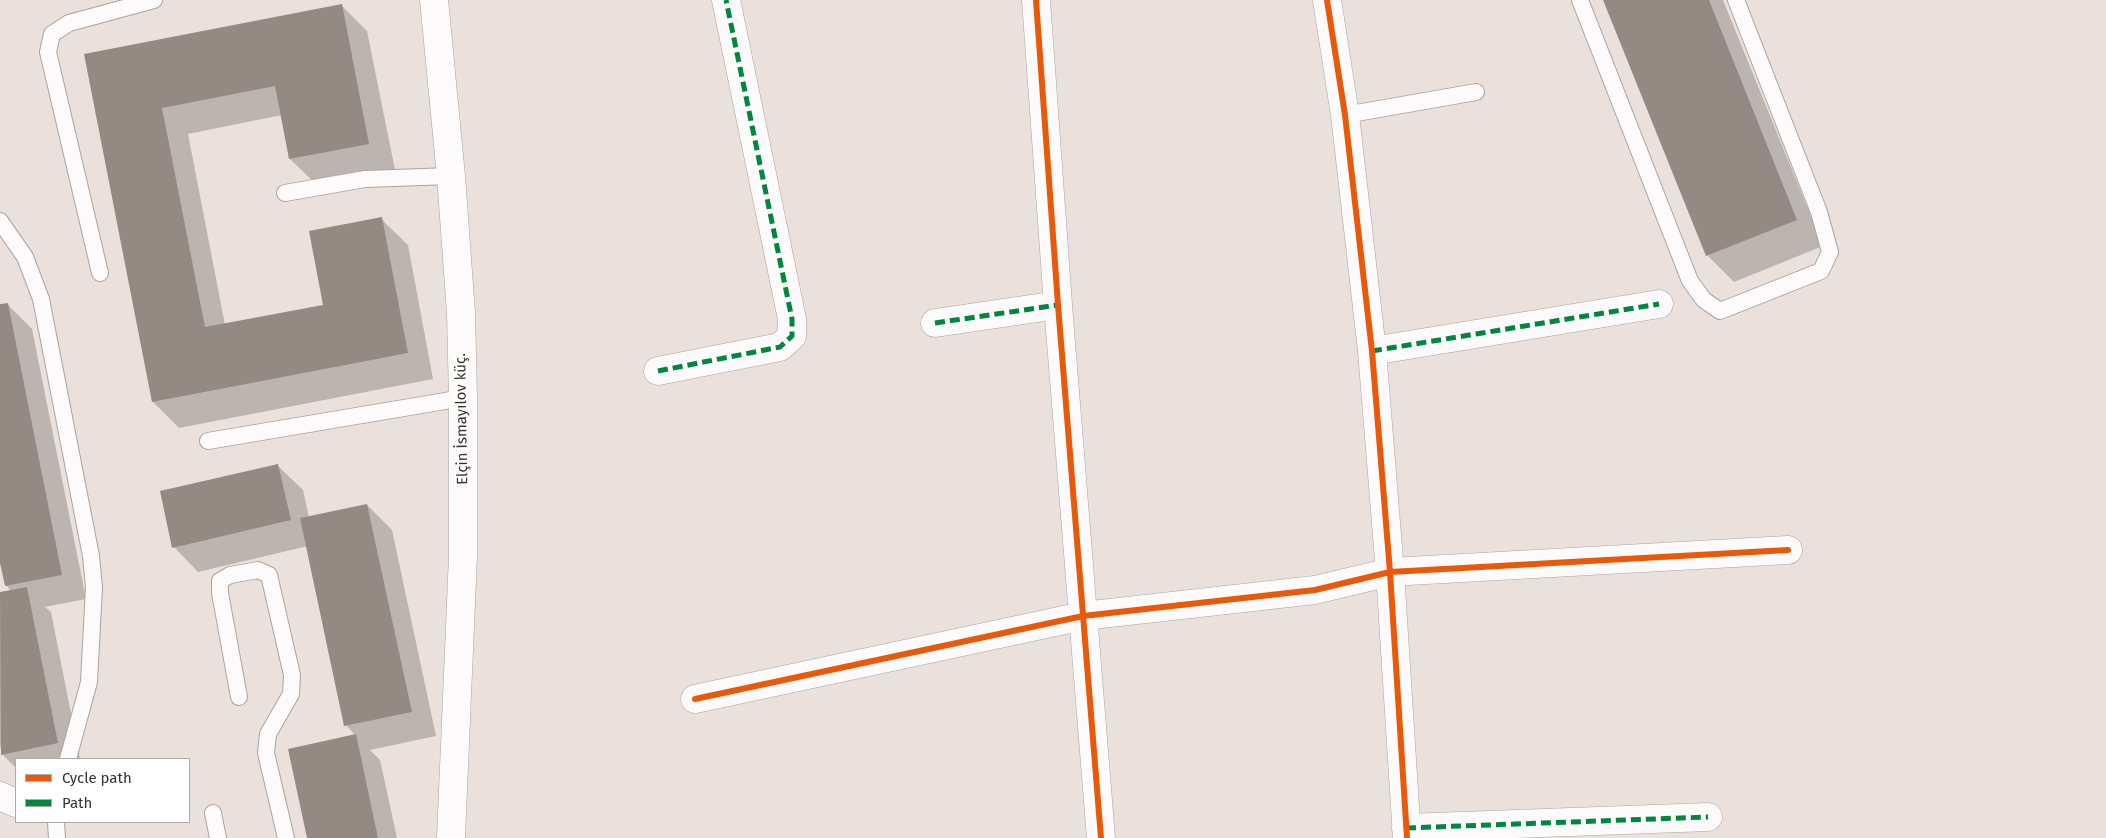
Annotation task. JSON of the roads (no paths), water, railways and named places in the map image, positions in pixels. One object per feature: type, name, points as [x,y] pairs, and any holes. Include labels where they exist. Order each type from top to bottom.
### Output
[{"type":"street","name":"Elçin İsmayılov küç.","points":[[434,0],[451,176],[461,313],[464,398],[463,555],[452,838]]},
{"type":"street","points":[[658,371],[780,347],[792,336],[792,319],[726,0]]},
{"type":"street","points":[[1036,0],[1058,305],[1101,838]]},
{"type":"street","points":[[1327,0],[1345,115],[1372,352],[1390,572],[1407,833],[1708,817]]},
{"type":"street","points":[[1372,352],[1659,304]]},
{"type":"street","points":[[935,323],[1058,305]]},
{"type":"street","points":[[695,699],[1083,616],[1315,590],[1390,572],[1788,550]]},
{"type":"street","points":[[0,796],[15,803]]},
{"type":"lane","points":[[100,273],[48,52],[52,34],[69,24],[154,0]]},
{"type":"lane","points":[[1580,0],[1690,281],[1704,300],[1720,311],[1821,271],[1830,252],[1819,212],[1736,0]]},
{"type":"lane","points":[[1345,115],[1476,92]]},
{"type":"lane","points":[[285,194],[365,179],[451,176]]},
{"type":"lane","points":[[0,221],[25,256],[41,300],[91,556],[94,587],[89,682],[68,758]]},
{"type":"lane","points":[[208,441],[464,398]]},
{"type":"lane","points":[[240,697],[220,593],[220,581],[230,575],[258,570],[269,575],[292,676],[291,694],[268,734],[266,753],[286,838]]},
{"type":"lane","points":[[214,812],[218,838]]},
{"type":"lane","points":[[56,823],[58,838]]}]
